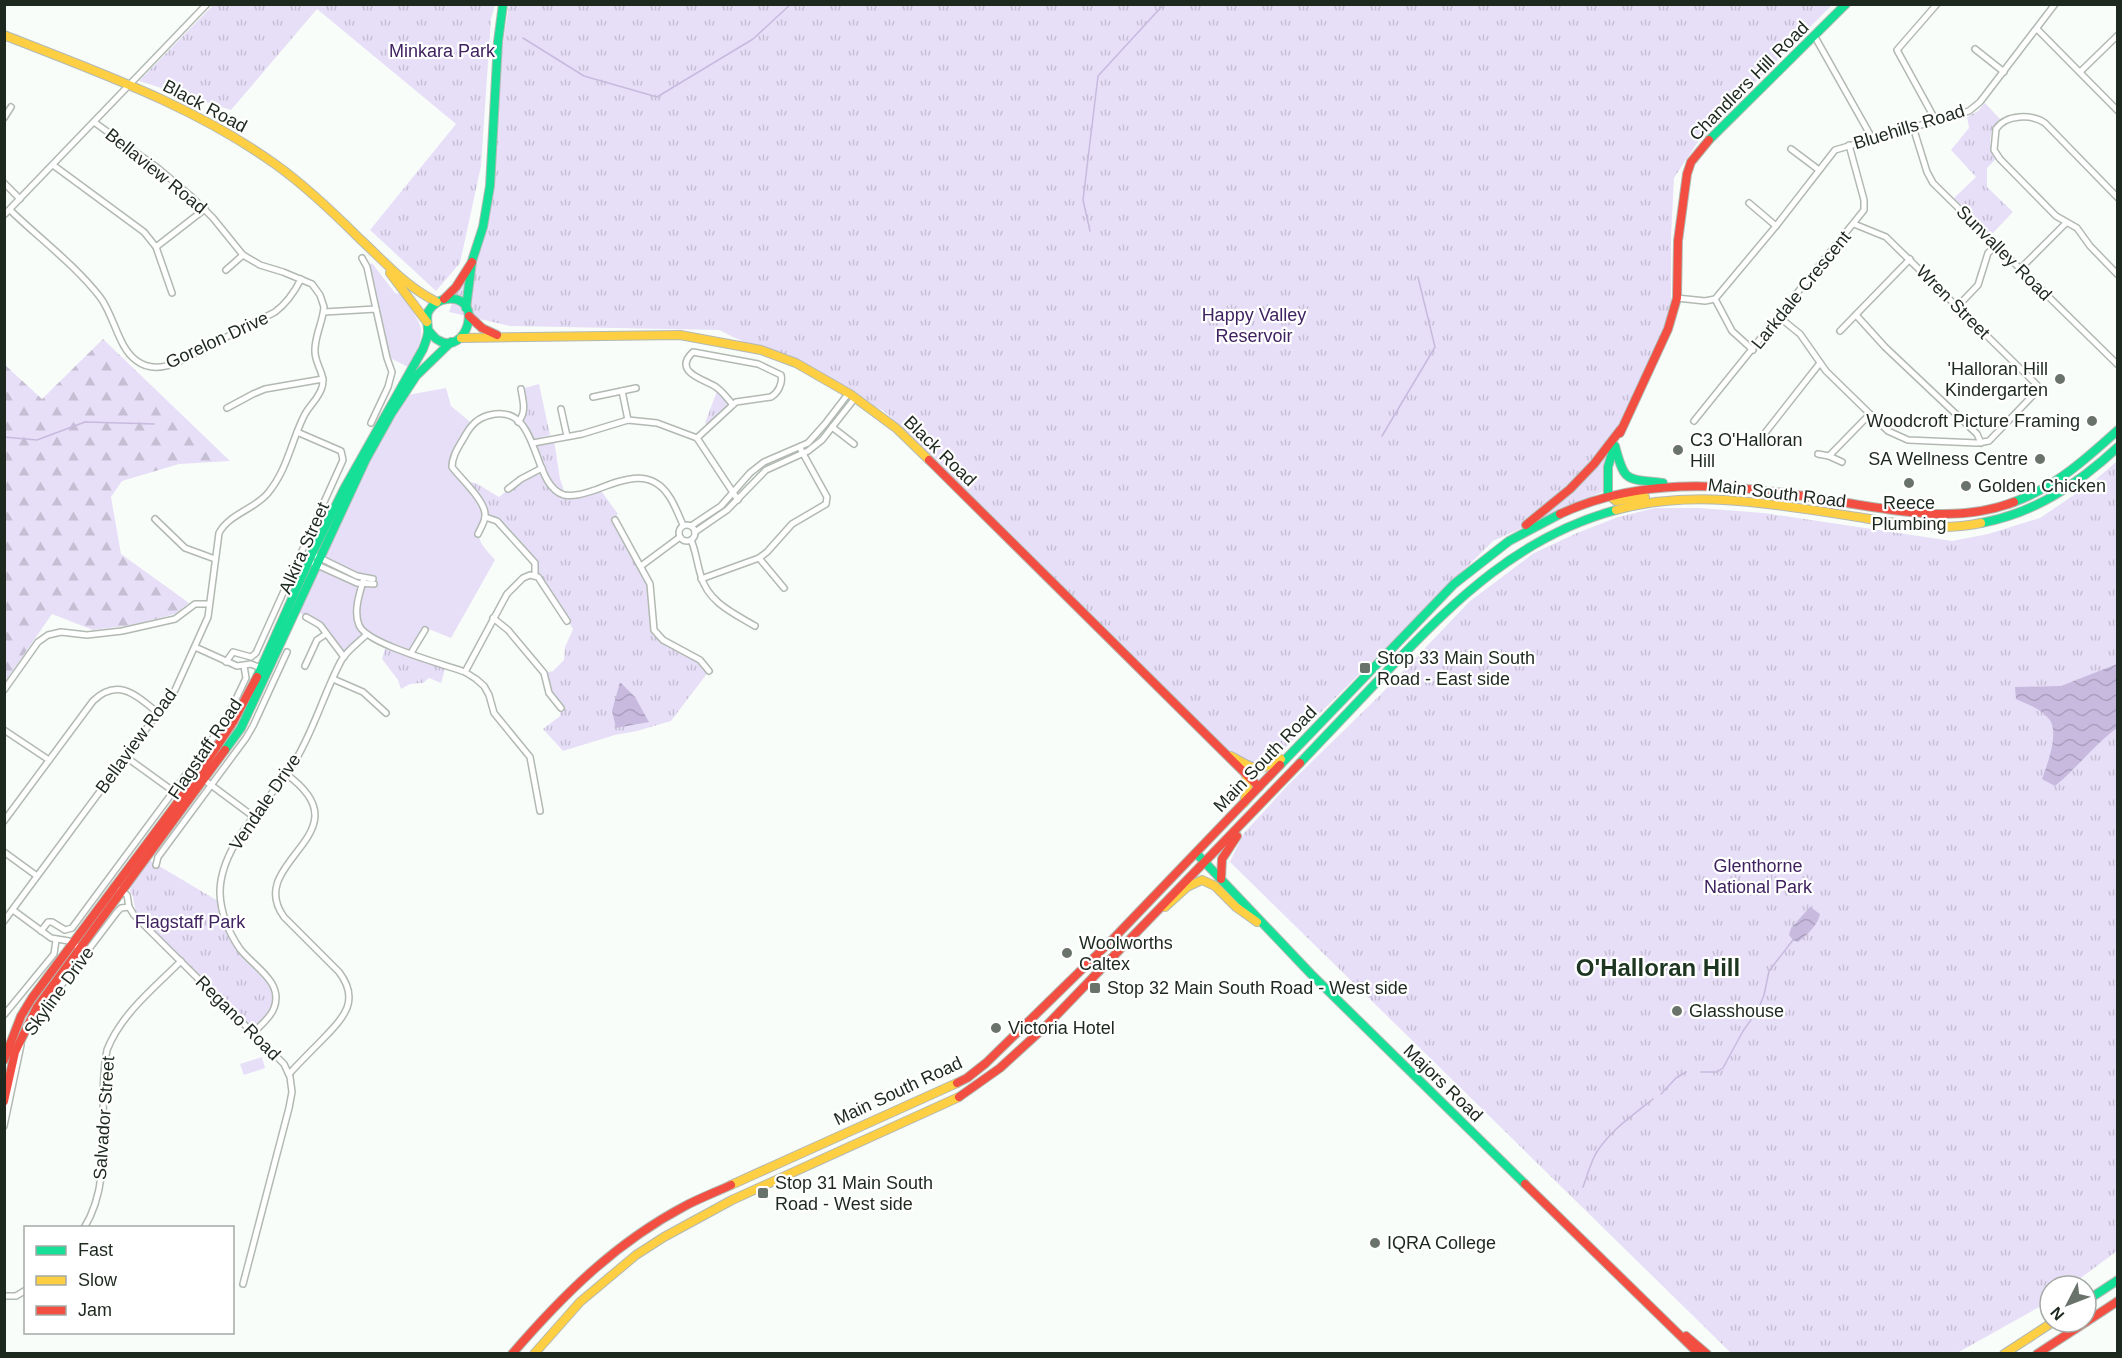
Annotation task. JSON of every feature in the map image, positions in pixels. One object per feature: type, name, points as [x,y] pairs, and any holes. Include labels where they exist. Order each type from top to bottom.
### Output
[{"type":"main road","points":[[472,261],[456,287],[430,309],[428,326],[438,340],[451,342],[460,338],[468,328],[472,261],[484,220],[490,186],[498,42],[503,4]]},
{"type":"main road","name":"Chandlers Hill Road","points":[[1605,513],[1608,496],[1608,467],[1615,446],[1668,329],[1677,298],[1681,210],[1691,162],[1710,139],[1846,4]]},
{"type":"main road","name":"Black Road","points":[[4,35],[154,96],[221,130],[254,150],[283,171],[414,290],[425,297],[441,301]]},
{"type":"main road","name":"Black Road","points":[[366,244],[410,298],[428,326]]},
{"type":"main road","points":[[441,301],[457,301],[468,312]]},
{"type":"main road","name":"Black Road","points":[[468,312],[486,330],[504,337]]},
{"type":"main road","name":"Flagstaff Road","points":[[4,1060],[21,1016],[242,728],[264,669],[365,449],[420,357],[428,326]]},
{"type":"main road","name":"Black Road","points":[[460,338],[680,335],[763,351],[805,369],[874,410],[896,428],[1268,796]]},
{"type":"main road","name":"Flagstaff Road","points":[[314,559],[391,414],[421,371],[451,342]]},
{"type":"main road","points":[[1503,544],[1570,489],[1594,465],[1621,429]]},
{"type":"main road","name":"Main South Road","points":[[512,1353],[585,1276],[629,1241],[685,1206],[949,1087],[967,1078],[986,1063],[1113,939],[1454,585],[1503,544],[1547,519],[1608,496],[1678,486],[1732,487],[1930,516],[1972,513],[2011,504],[2045,489],[2075,468],[2118,430]]},
{"type":"main road","points":[[1615,446],[1619,465],[1628,477],[1678,486]]},
{"type":"main road","name":"Main South Road","points":[[534,1353],[565,1317],[594,1289],[636,1255],[692,1220],[951,1103],[995,1073],[1256,809],[1424,633],[1478,582],[1530,545],[1573,524],[1605,513],[1664,501],[1698,499],[1741,501],[1930,527],[1972,525],[2014,515],[2061,493],[2084,477],[2118,447]]},
{"type":"main road","points":[[1608,496],[1616,501],[1664,495],[1698,499]]},
{"type":"main road","points":[[1222,750],[1259,771],[1268,769],[1294,751]]},
{"type":"main road","points":[[1244,803],[1248,786],[1246,774]]},
{"type":"main road","points":[[1221,879],[1222,859],[1234,838],[1247,825],[1256,809]]},
{"type":"main road","name":"Majors Road","points":[[1196,853],[1271,932],[1424,1085],[1699,1353]]},
{"type":"main road","points":[[1154,913],[1174,901],[1192,883],[1202,880],[1215,886],[1236,907],[1271,932]]},
{"type":"main road","name":"Flagstaff Road","points":[[4,1101],[15,1052],[27,1024],[76,945]]},
{"type":"main road","points":[[986,1063],[993,1067],[1029,1035],[1038,1032]]},
{"type":"main road","points":[[685,1206],[692,1220]]},
{"type":"main road","points":[[2098,1293],[2118,1280]]},
{"type":"main road","points":[[2098,1314],[2118,1300]]},
{"type":"main road","name":"Majors Road","points":[[1675,1329],[1707,1353]]},
{"type":"main road","points":[[2002,1353],[2038,1331]]},
{"type":"main road","points":[[2037,1353],[2067,1334]]},
{"type":"street","points":[[4,215],[207,4]]},
{"type":"street","points":[[1936,121],[1897,50],[1937,4]]},
{"type":"street","name":"Bluehills Road","points":[[1715,299],[1835,150],[1969,111],[1980,102],[2055,5]]},
{"type":"street","points":[[2037,29],[2118,111]]},
{"type":"street","points":[[2080,72],[2118,35]]},
{"type":"street","points":[[1815,37],[1872,138]]},
{"type":"street","points":[[1976,49],[2004,72]]},
{"type":"street","points":[[4,118],[11,107]]},
{"type":"street","points":[[2118,198],[2045,123],[2037,118],[2027,116],[2003,121],[1994,132],[1994,150],[1997,156],[2056,216],[2077,228],[2090,246],[2118,275]]},
{"type":"street","name":"Bellaview Road","points":[[94,122],[159,169],[205,209],[243,255],[260,265],[301,279],[316,288],[323,301],[324,312]]},
{"type":"street","name":"Sunvalley Road","points":[[1913,127],[1927,172],[1934,183],[2118,365]]},
{"type":"street","name":"Larkdale Crescent","points":[[1694,421],[1864,210],[1864,200],[1849,145]]},
{"type":"street","points":[[1791,149],[1819,170]]},
{"type":"street","points":[[53,165],[144,232],[156,247],[172,293]]},
{"type":"street","points":[[4,183],[20,199]]},
{"type":"street","points":[[1749,203],[1776,226]]},
{"type":"street","points":[[156,247],[205,209]]},
{"type":"street","name":"Gorelon Drive","points":[[10,210],[34,234],[62,256],[101,299],[132,357],[138,363],[153,368],[164,368],[176,363],[255,325],[284,306],[295,293],[301,279]]},
{"type":"street","points":[[2020,270],[2066,223]]},
{"type":"street","name":"Wren Street","points":[[1854,224],[1881,233],[2037,385],[2037,391],[1989,441],[1981,443]]},
{"type":"street","points":[[1957,307],[1977,285],[1988,253],[1996,246]]},
{"type":"street","points":[[225,270],[243,255]]},
{"type":"street","points":[[362,258],[367,267],[392,372],[388,387],[371,423]]},
{"type":"street","points":[[1840,331],[1910,259]]},
{"type":"street","points":[[1677,298],[1705,301],[1715,299],[1732,331],[1753,350]]},
{"type":"street","points":[[227,408],[265,389],[323,379],[314,349],[324,312],[376,309]]},
{"type":"street","points":[[1779,318],[1800,334],[1820,363],[1888,430],[1908,440],[1981,443],[1977,434],[1856,315]]},
{"type":"street","points":[[697,438],[740,400],[771,397],[776,394],[782,375],[758,364],[693,352],[688,357],[689,371],[694,377],[719,388],[733,405]]},
{"type":"street","points":[[1761,438],[1820,363]]},
{"type":"street","name":"Bellaview Road","points":[[4,921],[175,690],[208,617],[219,533],[222,527],[256,505],[267,494],[288,461],[297,432],[306,411],[319,396],[323,379]]},
{"type":"street","points":[[593,397],[636,388]]},
{"type":"street","points":[[518,422],[524,416],[520,389]]},
{"type":"street","points":[[622,391],[628,420]]},
{"type":"street","points":[[693,529],[727,510],[766,470],[822,440],[851,396]]},
{"type":"street","points":[[755,626],[715,602],[701,579],[695,548],[691,540],[693,529],[721,506],[750,473],[764,462],[801,451],[851,396]]},
{"type":"street","points":[[561,409],[567,436]]},
{"type":"street","points":[[478,534],[485,517],[485,510],[466,482],[452,467],[452,460],[471,426],[478,420],[498,414],[508,415],[518,422],[533,443],[552,489],[570,496],[580,495],[618,482],[644,478],[658,485],[669,496],[683,525],[693,529]]},
{"type":"street","points":[[1829,456],[1870,414]]},
{"type":"street","points":[[533,443],[582,434],[628,420],[657,423],[697,438],[738,500]]},
{"type":"street","points":[[832,428],[854,444]]},
{"type":"street","name":"Alkira Street","points":[[226,662],[233,652],[251,657],[256,653],[343,460],[341,451],[297,432]]},
{"type":"street","points":[[701,579],[759,558],[792,524],[822,507],[828,500],[801,451]]},
{"type":"street","points":[[1818,454],[1842,462]]},
{"type":"street","points":[[508,489],[542,468]]},
{"type":"street","points":[[485,517],[497,521],[535,563],[535,575],[542,581],[567,621]]},
{"type":"street","points":[[155,519],[185,548],[215,559]]},
{"type":"street","points":[[615,520],[650,584],[654,630],[663,640],[700,660],[709,672]]},
{"type":"street","points":[[680,537],[679,530],[683,525]]},
{"type":"street","points":[[641,566],[680,537]]},
{"type":"street","points":[[680,537],[691,540]]},
{"type":"street","points":[[759,558],[784,588]]},
{"type":"street","points":[[314,559],[363,581],[373,582]]},
{"type":"street","points":[[465,672],[507,594],[523,578],[535,575]]},
{"type":"street","points":[[363,581],[357,612],[358,622],[366,635],[380,643],[465,672],[484,686],[494,713],[530,757],[540,811]]},
{"type":"street","points":[[4,690],[38,642],[48,635],[61,632],[87,635],[122,631],[175,619],[195,604],[209,604]]},
{"type":"street","points":[[306,617],[320,625],[344,657]]},
{"type":"street","points":[[494,618],[508,630],[544,672],[549,693],[561,708]]},
{"type":"street","points":[[411,653],[425,630]]},
{"type":"street","points":[[300,658],[306,664],[317,640],[326,634]]},
{"type":"street","name":"Vendale Drive","points":[[254,1032],[272,1014],[276,991],[272,982],[242,951],[232,937],[220,894],[221,882],[234,845],[296,759],[344,657],[366,635]]},
{"type":"street","points":[[195,647],[237,666],[250,664],[264,669]]},
{"type":"street","points":[[156,866],[158,857],[204,780],[253,726],[286,653],[292,658]]},
{"type":"street","name":"Flagstaff Road","points":[[41,931],[48,922],[65,930],[72,928],[225,722],[246,678],[243,666]]},
{"type":"street","points":[[333,679],[363,692],[386,713]]},
{"type":"street","points":[[4,821],[101,693],[112,689],[124,690],[136,695],[158,713]]},
{"type":"street","points":[[4,730],[49,760]]},
{"type":"street","points":[[126,757],[173,791]]},
{"type":"street","points":[[286,774],[306,791],[313,803],[314,827],[309,838],[277,880],[275,899],[277,908],[339,972],[346,982],[349,1004],[337,1024],[289,1074]]},
{"type":"street","points":[[204,780],[254,817]]},
{"type":"street","points":[[4,852],[37,876]]},
{"type":"street","name":"Regano Road","points":[[118,888],[127,895],[129,907],[134,915],[254,1032],[284,1064],[289,1074],[291,1092],[289,1108],[243,1284]]},
{"type":"street","name":"Skyline Drive","points":[[4,1126],[26,1031],[117,912],[121,908],[129,907]]},
{"type":"street","points":[[13,910],[56,940],[76,945]]},
{"type":"street","points":[[4,1015],[54,954],[56,940]]},
{"type":"street","name":"Salvador Street","points":[[85,1226],[93,1212],[100,1183],[107,1050],[112,1038],[129,1013],[181,961]]},
{"type":"street","points":[[4,1296],[16,1296],[24,1291]]},
{"type":"green space","name":"Minkara Park","points":[[213,5],[495,5],[491,19],[481,166],[460,263],[436,291],[370,230],[456,124],[317,9],[231,110],[139,81]]},
{"type":"green space","name":"Happy Valley Reservoir","points":[[509,5],[1832,5],[1702,136],[1674,178],[1671,312],[1605,459],[1604,491],[1493,541],[1256,777],[884,411],[719,330],[510,326],[449,312],[490,196],[499,69]]},
{"type":"green space","points":[[1985,103],[2000,119],[1993,128],[1990,138],[1996,159],[1987,168],[1987,187],[2013,212],[1991,235],[1954,198],[1976,177],[1951,150],[1969,128],[1967,117],[1978,111]]},
{"type":"green space","points":[[372,263],[395,293],[400,294],[414,313],[421,329],[419,345],[408,367],[390,358],[369,266]]},
{"type":"green space","points":[[103,339],[230,461],[179,464],[122,481],[111,497],[121,554],[189,603],[175,614],[133,625],[93,630],[52,614],[5,682],[5,365],[42,399]]},
{"type":"green space","points":[[539,384],[550,435],[535,439],[520,420],[523,416],[521,389]]},
{"type":"green space","points":[[446,388],[451,406],[469,421],[471,426],[452,460],[452,467],[485,510],[479,537],[495,560],[451,638],[426,628],[411,653],[366,635],[344,657],[320,625],[295,610],[321,552],[402,396]]},
{"type":"green space","points":[[717,391],[726,400],[727,406],[707,425],[705,423]]},
{"type":"green space","points":[[554,440],[564,490],[561,493],[570,496],[599,488],[618,514],[615,517],[650,584],[654,630],[663,640],[700,660],[709,671],[671,721],[563,751],[543,729],[560,716],[561,708],[553,699],[544,673],[553,671],[564,660],[565,647],[573,629],[538,577],[535,563],[497,521],[485,517],[485,510],[466,482],[476,483],[499,497],[521,479],[542,468],[534,447]]},
{"type":"green space","name":"Glenthorne National Park","points":[[2117,461],[2117,1251],[2086,1274],[2038,1274],[2038,1308],[1957,1353],[1731,1353],[1230,862],[1243,834],[1288,785],[1380,695],[1470,601],[1534,553],[1577,533],[1618,517],[1655,508],[1699,508],[1764,513],[1952,541],[1988,534],[2040,518],[2093,482]]},
{"type":"green space","points":[[386,646],[446,666],[441,683],[429,678],[423,683],[410,684],[401,689],[398,680],[382,659]]},
{"type":"green space","name":"Flagstaff Park","points":[[149,860],[218,901],[223,922],[232,941],[240,953],[265,978],[273,993],[273,1001],[258,1024],[249,1024],[136,913],[130,891],[131,886]]},
{"type":"green space","points":[[262,1057],[265,1068],[244,1075],[240,1064]]},
{"type":"water","points":[[2117,664],[2117,728],[2055,786],[2042,779],[2052,749],[2052,725],[2042,712],[2016,699],[2015,687],[2061,686]]},
{"type":"water","points":[[620,682],[635,697],[649,722],[616,728],[612,711]]},
{"type":"water","points":[[1810,907],[1820,914],[1817,922],[1798,942],[1793,940],[1789,935],[1791,928]]},
{"type":"waterway","points":[[523,38],[584,76],[657,97],[753,39],[791,4]]},
{"type":"waterway","points":[[1090,231],[1083,200],[1098,76],[1164,4]]},
{"type":"waterway","points":[[1382,436],[1435,347],[1418,277]]},
{"type":"waterway","points":[[4,437],[37,440],[85,422],[154,424]]},
{"type":"waterway","points":[[1701,1072],[1717,1072],[1723,1068],[1743,1031],[1758,1010],[1769,971],[1793,940]]},
{"type":"waterway","points":[[1661,1094],[1676,1078],[1686,1072]]},
{"type":"waterway","points":[[1583,1187],[1593,1159],[1601,1146],[1621,1124],[1653,1099]]},
{"type":"traffic: fast","points":[[466,308],[472,261],[483,227],[490,186],[498,42],[503,4]]},
{"type":"traffic: fast","points":[[1709,140],[1846,4]]},
{"type":"traffic: fast","points":[[257,677],[344,489],[423,349],[428,333],[427,319],[428,312],[436,303],[447,299],[459,300],[466,306],[469,315],[468,325],[457,341],[448,343],[438,340],[428,330]]},
{"type":"traffic: fast","points":[[225,750],[241,728],[366,459],[391,414],[416,376],[451,342]]},
{"type":"traffic: fast","points":[[2014,502],[2056,480],[2082,462],[2118,430]]},
{"type":"traffic: fast","points":[[1615,446],[1622,467],[1629,477],[1663,483]]},
{"type":"traffic: fast","points":[[1608,496],[1608,467],[1614,447]]},
{"type":"traffic: fast","points":[[1981,523],[2020,512],[2055,495],[2087,473],[2118,447]]},
{"type":"traffic: fast","points":[[1300,763],[1441,617],[1493,572],[1550,536],[1582,521],[1616,510]]},
{"type":"traffic: fast","points":[[1280,765],[1454,584],[1509,541],[1560,514]]},
{"type":"traffic: fast","points":[[1196,853],[1311,974],[1525,1184]]},
{"type":"traffic: fast","points":[[2098,1293],[2118,1280]]},
{"type":"traffic: slow","points":[[4,35],[144,91],[244,143],[298,181],[396,274],[437,302]]},
{"type":"traffic: slow","points":[[390,273],[427,322]]},
{"type":"traffic: slow","points":[[461,338],[680,335],[761,350],[796,363],[850,394],[896,428],[929,460]]},
{"type":"traffic: slow","points":[[1611,497],[1616,501],[1645,497]]},
{"type":"traffic: slow","points":[[1616,510],[1646,503],[1706,499],[1767,504],[1919,526],[1949,527],[1981,523]]},
{"type":"traffic: slow","points":[[1231,756],[1256,768],[1266,767],[1281,759]]},
{"type":"traffic: slow","points":[[1244,803],[1248,786],[1246,774]]},
{"type":"traffic: slow","points":[[1165,907],[1187,887],[1202,880],[1215,886],[1236,907],[1257,922]]},
{"type":"traffic: slow","points":[[731,1185],[957,1083]]},
{"type":"traffic: slow","points":[[534,1354],[580,1302],[636,1255],[664,1237],[732,1200],[959,1097]]},
{"type":"traffic: slow","points":[[2004,1354],[2038,1332]]},
{"type":"traffic: jam","points":[[1620,433],[1668,329],[1677,298],[1678,241],[1687,174],[1691,162],[1709,140]]},
{"type":"traffic: jam","points":[[444,299],[456,287],[472,262]]},
{"type":"traffic: jam","points":[[469,316],[482,328],[497,335]]},
{"type":"traffic: jam","points":[[1526,525],[1570,489],[1594,464],[1621,429]]},
{"type":"traffic: jam","points":[[929,460],[1259,787]]},
{"type":"traffic: jam","points":[[1560,514],[1595,501],[1631,492],[1666,487],[1702,486],[1775,492],[1889,510],[1931,514],[1973,512],[2014,502]]},
{"type":"traffic: jam","points":[[4,1060],[21,1016],[32,998],[198,775],[233,722],[257,677]]},
{"type":"traffic: jam","points":[[4,1101],[15,1052],[37,1007],[225,750]]},
{"type":"traffic: jam","points":[[959,1097],[1000,1068],[1047,1025],[1300,763]]},
{"type":"traffic: jam","points":[[957,1083],[986,1063],[1113,939],[1280,765]]},
{"type":"traffic: jam","points":[[1221,879],[1222,859],[1237,836]]},
{"type":"traffic: jam","points":[[1525,1184],[1699,1354]]},
{"type":"traffic: jam","points":[[512,1354],[571,1291],[636,1236],[691,1203],[731,1185]]},
{"type":"traffic: jam","points":[[2098,1314],[2118,1301]]},
{"type":"traffic: jam","points":[[2037,1354],[2068,1334]]},
{"type":"traffic: jam","points":[[1686,1336],[1707,1354]]},
{"type":"place","name":"'Halloran Hill Kindergarten","points":[[2060,379]]},
{"type":"place","name":"Woodcroft Picture Framing","points":[[2092,421]]},
{"type":"place","name":"C3 O'Halloran Hill","points":[[1678,450]]},
{"type":"place","name":"SA Wellness Centre","points":[[2040,459]]},
{"type":"place","name":"Reece Plumbing","points":[[1909,483]]},
{"type":"place","name":"Golden Chicken","points":[[1966,486]]},
{"type":"place","name":"Stop 33 Main South Road - East side","points":[[1365,668]]},
{"type":"place","name":"Woolworths Caltex","points":[[1067,953]]},
{"type":"place","name":"Stop 32 Main South Road - West side","points":[[1095,988]]},
{"type":"place","name":"Glasshouse","points":[[1677,1011]]},
{"type":"place","name":"Victoria Hotel","points":[[996,1028]]},
{"type":"place","name":"Stop 31 Main South Road - West side","points":[[763,1193]]},
{"type":"place","name":"IQRA College","points":[[1375,1243]]},
{"type":"district","name":"O'Halloran Hill","points":[[1658,968]]}]
